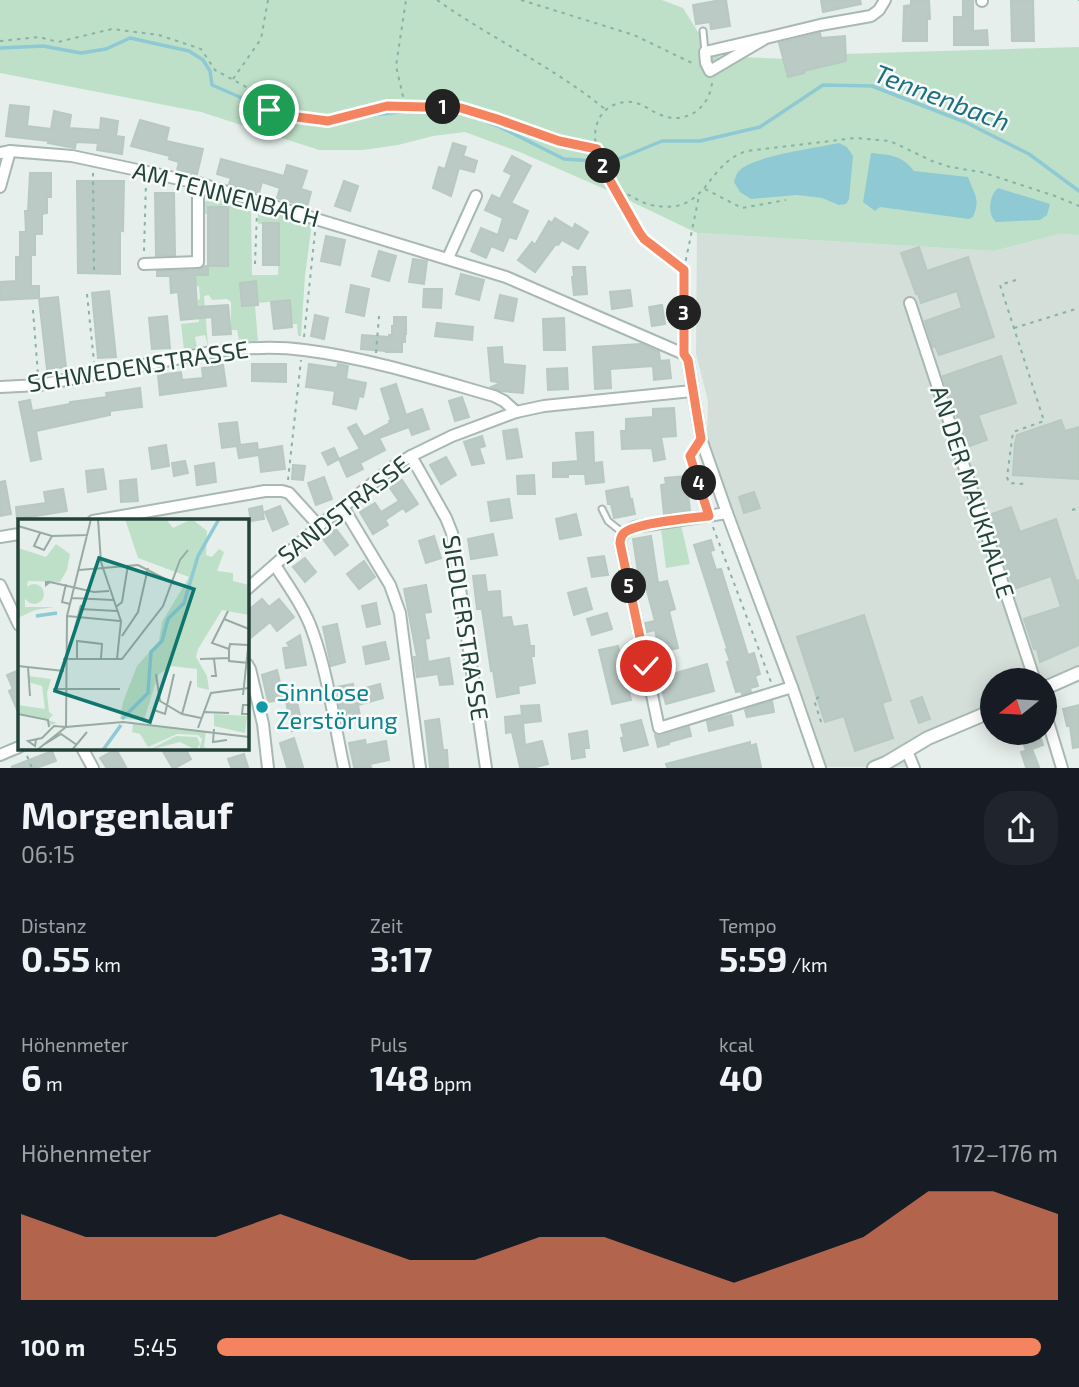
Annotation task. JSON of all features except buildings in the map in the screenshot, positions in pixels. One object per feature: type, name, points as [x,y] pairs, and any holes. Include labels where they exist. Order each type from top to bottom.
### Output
[{"type":"street","points":[[766,38],[710,71],[705,52],[820,25],[871,16],[880,10],[885,0]]},
{"type":"street","points":[[0,187],[5,152]]},
{"type":"street","name":"AM TENNENBACH","points":[[5,152],[72,156],[198,183],[519,282],[684,354]]},
{"type":"street","points":[[144,264],[198,262],[198,183]]},
{"type":"street","points":[[448,258],[475,196]]},
{"type":"street","name":"AN DER MAUKHALLE","points":[[910,303],[1031,668]]},
{"type":"street","name":"SCHWEDENSTRASSE","points":[[0,387],[39,385],[234,349],[303,349],[376,363],[494,396],[516,412]]},
{"type":"street","points":[[684,354],[688,360],[701,439],[820,768]]},
{"type":"street","name":"SANDSTRASSE","points":[[248,588],[319,526],[393,467],[452,436],[516,412],[544,406],[692,391]]},
{"type":"street","name":"SIEDLERSTRASSE","points":[[411,456],[446,517],[452,533],[486,768]]},
{"type":"street","points":[[104,519],[276,491],[289,493],[319,526]]},
{"type":"street","points":[[343,507],[390,585],[400,613],[420,768]]},
{"type":"street","points":[[727,513],[635,527],[621,537],[620,543],[659,728],[792,687]]},
{"type":"street","points":[[0,537],[18,534]]},
{"type":"street","points":[[275,565],[312,629],[323,667],[344,768]]},
{"type":"street","points":[[0,585],[18,623]]},
{"type":"street","points":[[248,666],[263,724],[268,768]]},
{"type":"street","points":[[1057,683],[1079,673]]},
{"type":"street","points":[[874,768],[928,738],[980,716]]},
{"type":"street","points":[[1055,746],[1062,768]]},
{"type":"street","points":[[0,755],[18,749]]},
{"type":"street","points":[[83,750],[93,768]]},
{"type":"street","points":[[907,751],[914,768]]},
{"type":"lane","points":[[704,31],[705,52]]},
{"type":"lane","points":[[603,509],[608,521],[623,533]]},
{"type":"path","points":[[232,80],[261,39],[268,0]]},
{"type":"path","points":[[405,106],[396,66],[406,0]]},
{"type":"path","points":[[438,0],[551,71],[606,110]]},
{"type":"path","points":[[521,0],[634,35],[710,71],[712,82],[709,96],[701,107],[689,116],[673,119],[657,114],[639,103],[630,102],[613,105],[606,110],[597,122],[595,132],[604,170],[639,232],[644,239],[684,270]]},
{"type":"path","points":[[0,41],[39,37],[58,42],[112,29],[159,35],[201,49],[215,70],[250,89],[269,110],[328,121],[387,106],[461,108],[559,141],[597,149]]},
{"type":"path","points":[[616,189],[638,201],[662,207],[683,204],[700,194],[722,165],[738,153],[855,138],[890,141],[932,161],[981,172],[1079,206]]},
{"type":"path","points":[[93,160],[94,270]]},
{"type":"path","points":[[144,264],[146,172]]},
{"type":"path","points":[[704,189],[742,208],[786,201]]},
{"type":"path","points":[[684,354],[684,270],[700,194]]},
{"type":"path","points":[[255,264],[257,201]]},
{"type":"path","points":[[1016,280],[1000,285],[1044,421],[1013,432],[1007,477],[1009,484],[1026,484]]},
{"type":"path","points":[[87,294],[95,375]]},
{"type":"path","points":[[1014,328],[1079,308]]},
{"type":"path","points":[[33,310],[39,385]]},
{"type":"path","points":[[376,363],[379,316]]},
{"type":"path","points":[[701,439],[690,456],[709,516],[775,692]]},
{"type":"path","points":[[1072,510],[1079,508]]},
{"type":"path","points":[[819,697],[812,700],[822,725]]},
{"type":"path","points":[[23,750],[32,768]]},
{"type":"shaded area","points":[[697,233],[994,251],[1060,234],[1079,235],[1079,676],[1057,686],[1057,668],[980,668],[980,718],[911,747],[905,767],[819,767],[707,437],[708,401],[696,354]]},
{"type":"green space","points":[[0,0],[662,0],[683,8],[713,56],[788,59],[816,55],[1079,47],[1079,235],[1060,234],[994,251],[697,233],[607,190],[522,153],[465,132],[363,150],[319,150],[201,112],[0,73]]},
{"type":"green space","points":[[212,196],[246,206],[246,211],[251,211],[252,275],[278,275],[279,223],[258,224],[258,213],[262,209],[312,223],[301,336],[298,336],[297,324],[292,324],[290,300],[258,303],[256,281],[240,283],[242,306],[255,305],[258,341],[239,341],[237,330],[231,330],[231,302],[227,299],[212,300],[209,295],[204,296],[208,346],[205,335],[195,337],[197,347],[184,350],[181,324],[199,322],[200,299],[199,286],[184,288],[180,276],[208,275],[208,214],[205,214],[205,202]]},
{"type":"green space","points":[[681,525],[690,564],[666,568],[661,529]]},
{"type":"water","points":[[839,143],[847,147],[853,156],[849,199],[846,204],[839,205],[822,198],[797,195],[751,199],[740,192],[734,182],[738,172],[756,161]]},
{"type":"water","points":[[871,153],[900,159],[914,171],[968,177],[977,201],[973,217],[969,219],[880,207],[875,211],[863,202]]},
{"type":"water","points":[[998,188],[1050,204],[1047,215],[1040,220],[996,222],[991,215],[990,205]]},
{"type":"waterway","name":"Tennenbach","points":[[0,48],[43,46],[81,53],[106,49],[130,38],[189,51],[203,60],[210,71],[212,85],[280,118],[300,122],[337,121],[408,111],[455,110],[498,126],[564,159],[611,162],[662,141],[700,141],[760,127],[823,85],[872,86],[965,122],[1029,154],[1079,191]]},
{"type":"place","name":"Sinnlose Zerstörung","points":[[262,707]]},
{"type":"route","points":[[269,110],[328,121],[387,106],[461,108],[559,141],[597,149],[604,170],[644,239],[684,270],[684,354],[688,360],[701,439],[690,456],[709,516],[635,527],[621,537],[620,543],[646,666]]}]
